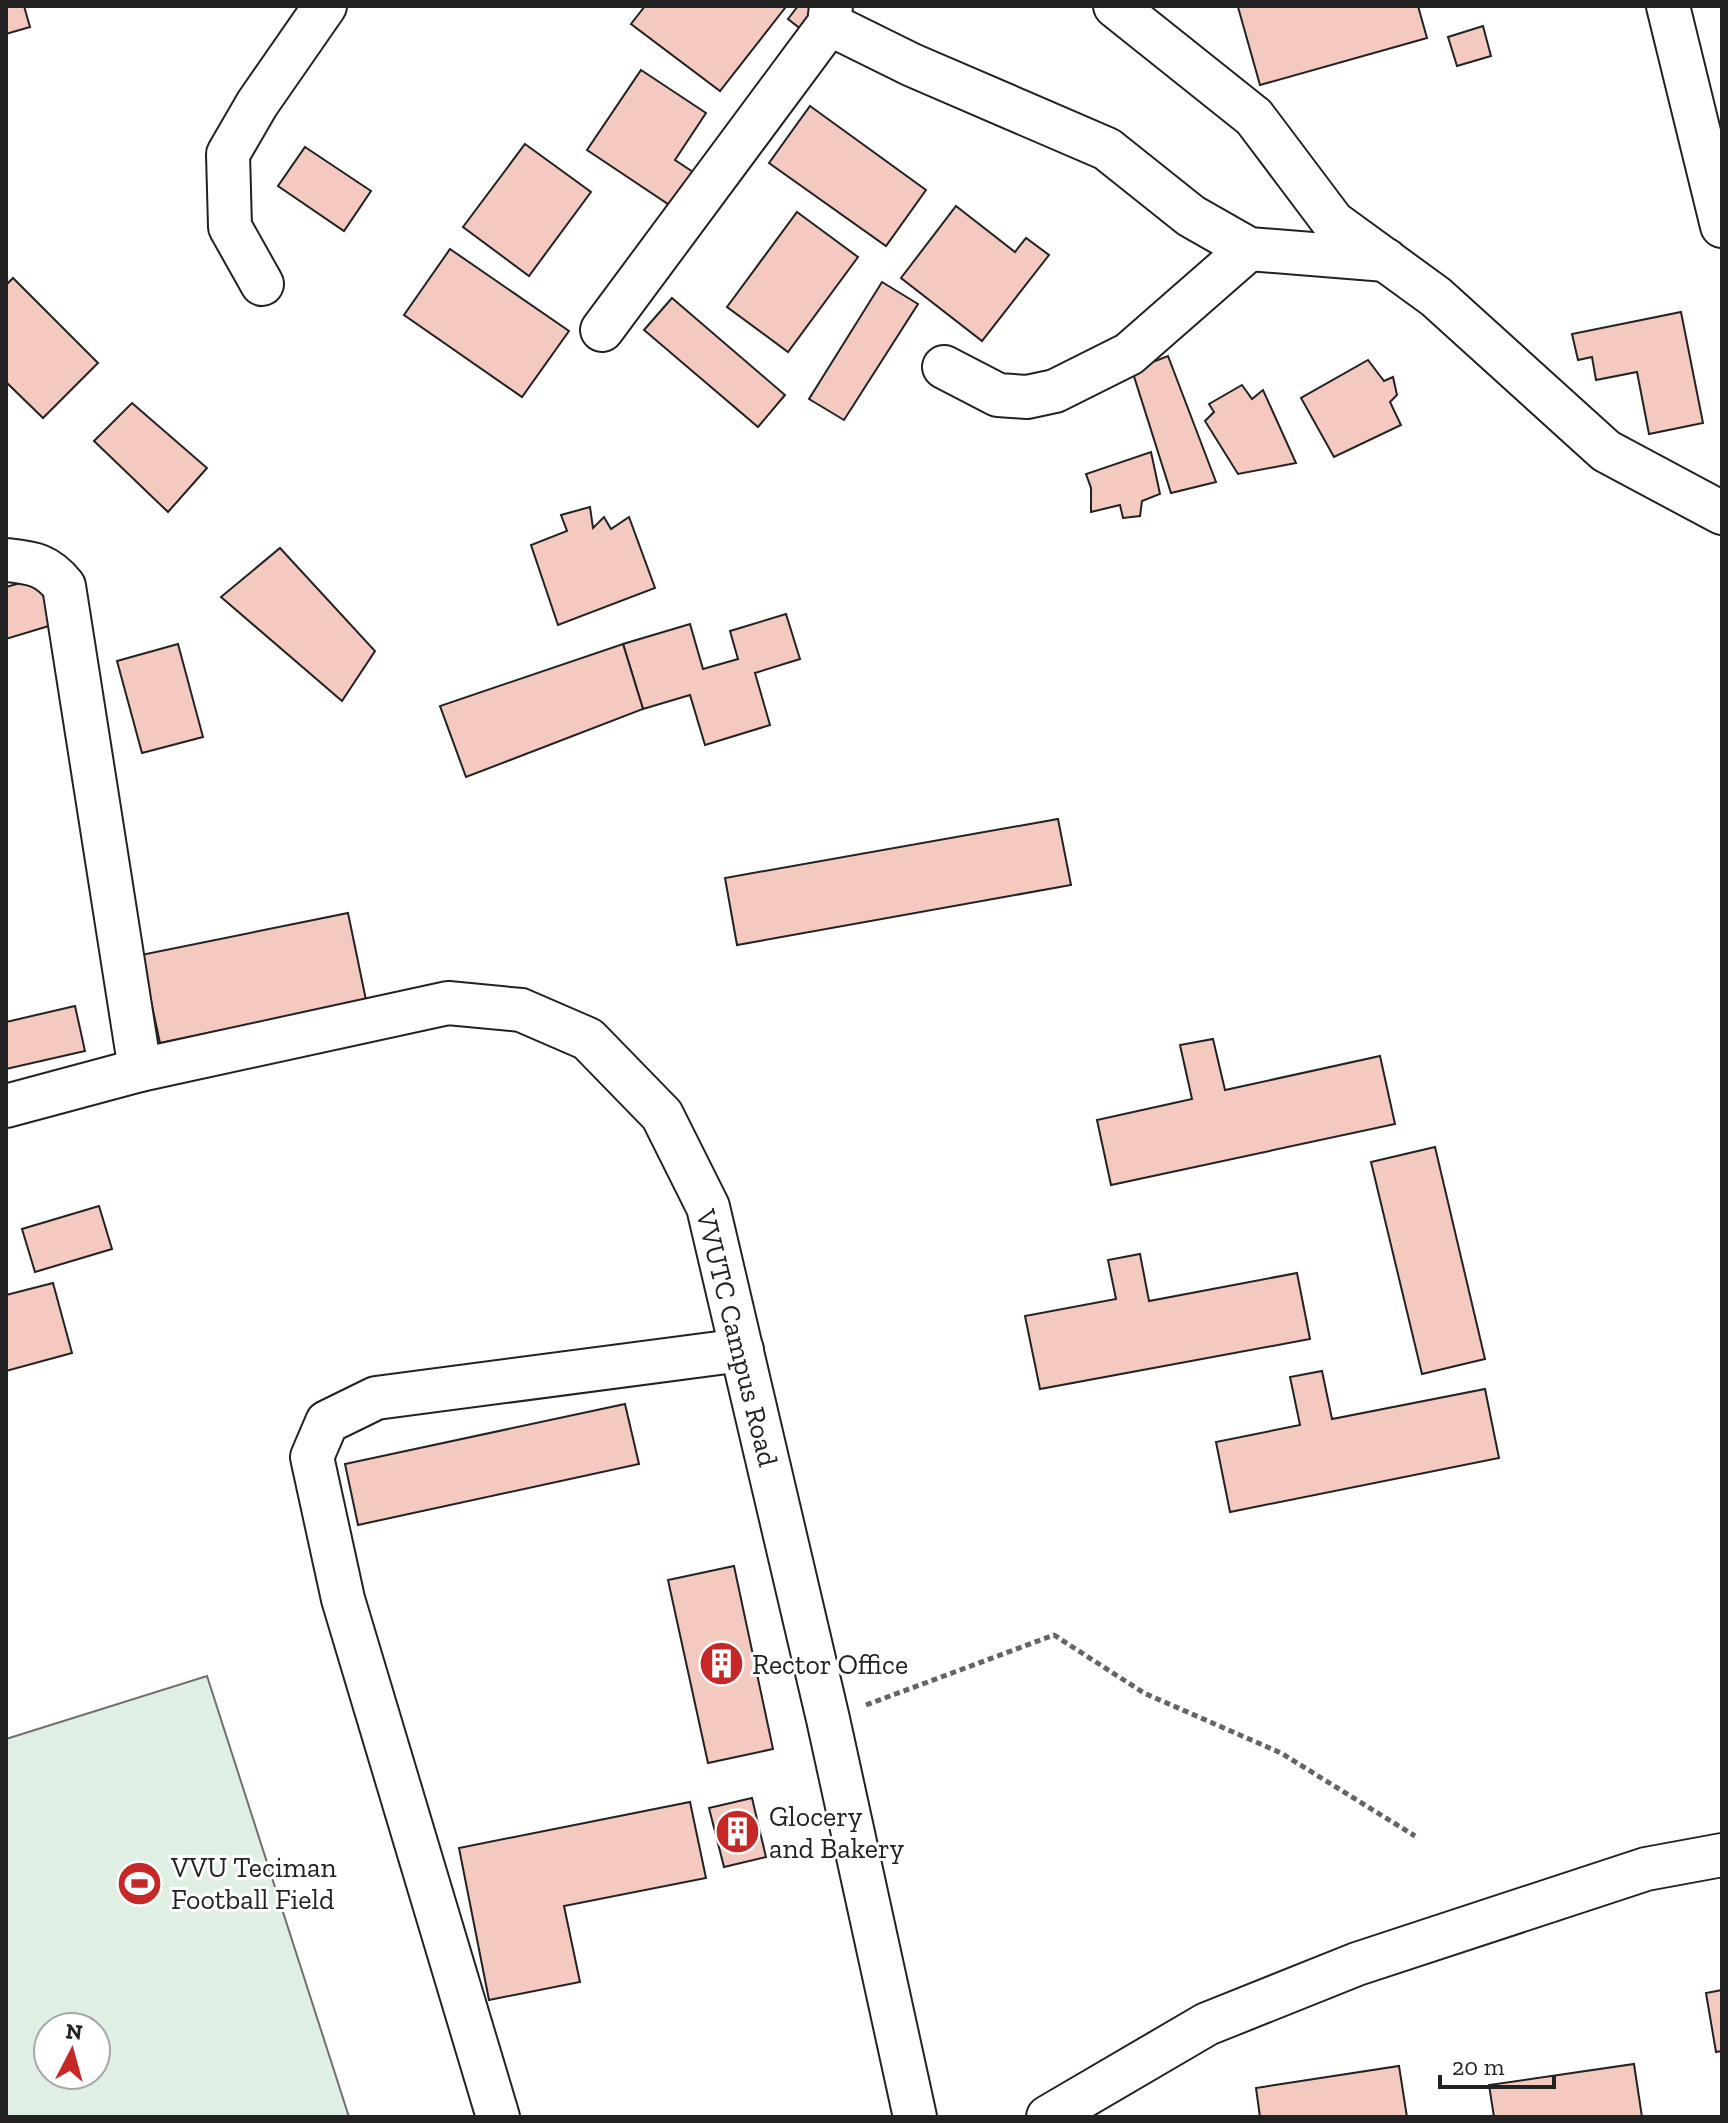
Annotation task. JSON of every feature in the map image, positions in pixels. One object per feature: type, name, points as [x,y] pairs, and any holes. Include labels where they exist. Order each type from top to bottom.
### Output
[{"type":"street","points":[[262,284],[230,227],[228,154],[257,104],[325,6]]},
{"type":"street","points":[[1115,6],[1254,117],[1333,222],[1436,297],[1606,451],[1722,513]]},
{"type":"street","points":[[1668,6],[1722,226]]},
{"type":"street","points":[[602,330],[830,15],[912,65],[1107,149],[1191,216],[1249,249],[1386,260]]},
{"type":"street","points":[[944,367],[998,395],[1027,397],[1055,391],[1129,354],[1249,249]]},
{"type":"street","points":[[6,560],[34,563],[52,571],[64,586],[140,1070]]},
{"type":"street","name":"VVUTC Campus Road","points":[[6,1106],[140,1070],[448,1003],[521,1010],[588,1039],[662,1115],[708,1207],[828,1719],[915,2117]]},
{"type":"street","points":[[498,2117],[343,1599],[312,1457],[327,1422],[376,1398],[742,1350]]},
{"type":"street","points":[[1048,2117],[1207,2024],[1357,1964],[1646,1869],[1722,1855]]},
{"type":"path","points":[[828,1719],[1054,1635],[1144,1693],[1281,1753],[1415,1836]]},
{"type":"green space","name":"VVU Teciman Football Field","points":[[207,1676],[349,2117],[6,2117],[6,1739]]},
{"type":"building","points":[[6,6],[24,6],[30,27],[6,34]]},
{"type":"building","points":[[645,6],[785,8],[720,91],[631,24]]},
{"type":"building","points":[[798,6],[827,6],[806,33],[788,19]]},
{"type":"building","points":[[1418,6],[1427,38],[1260,85],[1238,7]]},
{"type":"building","points":[[1483,26],[1491,56],[1457,66],[1448,37]]},
{"type":"building","points":[[641,70],[706,113],[675,160],[693,172],[671,206],[587,150]]},
{"type":"building","points":[[810,106],[926,190],[886,246],[769,163]]},
{"type":"building","points":[[525,144],[591,192],[529,276],[463,227]]},
{"type":"building","points":[[305,147],[371,191],[344,231],[278,186]]},
{"type":"building","points":[[956,206],[1015,252],[1026,238],[1049,255],[982,341],[901,278]]},
{"type":"building","points":[[797,212],[858,257],[788,352],[727,307]]},
{"type":"building","points":[[450,249],[569,331],[522,397],[404,315]]},
{"type":"building","points":[[13,278],[98,363],[43,418],[6,382],[6,285]]},
{"type":"building","points":[[882,282],[918,304],[844,420],[809,399]]},
{"type":"building","points":[[672,298],[785,395],[758,427],[644,330]]},
{"type":"building","points":[[1681,312],[1703,423],[1649,434],[1637,372],[1596,380],[1592,357],[1578,360],[1572,334]]},
{"type":"building","points":[[1168,356],[1216,482],[1171,493],[1132,370]]},
{"type":"building","points":[[1368,360],[1384,381],[1393,377],[1397,395],[1390,402],[1401,425],[1334,457],[1301,398]]},
{"type":"building","points":[[1242,385],[1252,399],[1263,390],[1296,463],[1238,474],[1205,421],[1214,412],[1209,404]]},
{"type":"building","points":[[132,403],[207,468],[168,512],[94,441]]},
{"type":"building","points":[[1151,452],[1160,494],[1142,501],[1140,516],[1123,518],[1120,505],[1091,512],[1091,488],[1086,474]]},
{"type":"building","points":[[590,507],[593,528],[604,517],[611,529],[629,517],[655,588],[558,625],[531,545],[567,531],[561,515]]},
{"type":"building","points":[[280,548],[375,651],[342,701],[221,597]]},
{"type":"building","points":[[38,578],[52,625],[6,639],[6,587]]},
{"type":"building","points":[[786,614],[800,659],[755,673],[770,725],[705,745],[690,695],[643,709],[623,644],[690,624],[703,669],[738,659],[730,631]]},
{"type":"building","points":[[178,644],[203,737],[142,753],[117,661]]},
{"type":"building","points":[[623,644],[643,709],[466,777],[440,706]]},
{"type":"building","points":[[1058,819],[1071,885],[737,945],[725,878]]},
{"type":"building","points":[[348,913],[366,1000],[160,1043],[141,955]]},
{"type":"building","points":[[75,1006],[85,1051],[6,1069],[6,1022]]},
{"type":"building","points":[[1213,1039],[1225,1090],[1380,1056],[1395,1124],[1111,1185],[1097,1120],[1192,1099],[1180,1045]]},
{"type":"building","points":[[1435,1147],[1485,1359],[1422,1374],[1371,1162]]},
{"type":"building","points":[[99,1206],[112,1249],[35,1272],[22,1229]]},
{"type":"building","points":[[1140,1254],[1149,1301],[1297,1273],[1310,1339],[1040,1389],[1025,1316],[1116,1299],[1108,1260]]},
{"type":"building","points":[[53,1283],[72,1353],[6,1371],[6,1295]]},
{"type":"building","points":[[1322,1371],[1332,1419],[1485,1389],[1499,1458],[1230,1512],[1216,1442],[1300,1425],[1290,1377]]},
{"type":"building","points":[[625,1404],[639,1464],[358,1525],[345,1464]]},
{"type":"building","name":"Rector Office","points":[[734,1566],[773,1749],[708,1763],[668,1580]]},
{"type":"building","name":"Glocery and Bakery","points":[[752,1798],[766,1857],[724,1867],[709,1808]]},
{"type":"building","points":[[690,1802],[706,1878],[564,1906],[580,1982],[489,2000],[459,1848]]},
{"type":"building","points":[[1722,1990],[1722,2051],[1716,2052],[1706,1993]]},
{"type":"building","points":[[1634,2064],[1642,2117],[1494,2117],[1489,2085]]},
{"type":"building","points":[[1399,2066],[1407,2117],[1260,2117],[1256,2088]]},
{"type":"place","name":"Rector Office","points":[[721,1664]]},
{"type":"place","name":"Glocery and Bakery","points":[[738,1832]]},
{"type":"place","name":"VVU Teciman Football Field","points":[[140,1883]]}]
